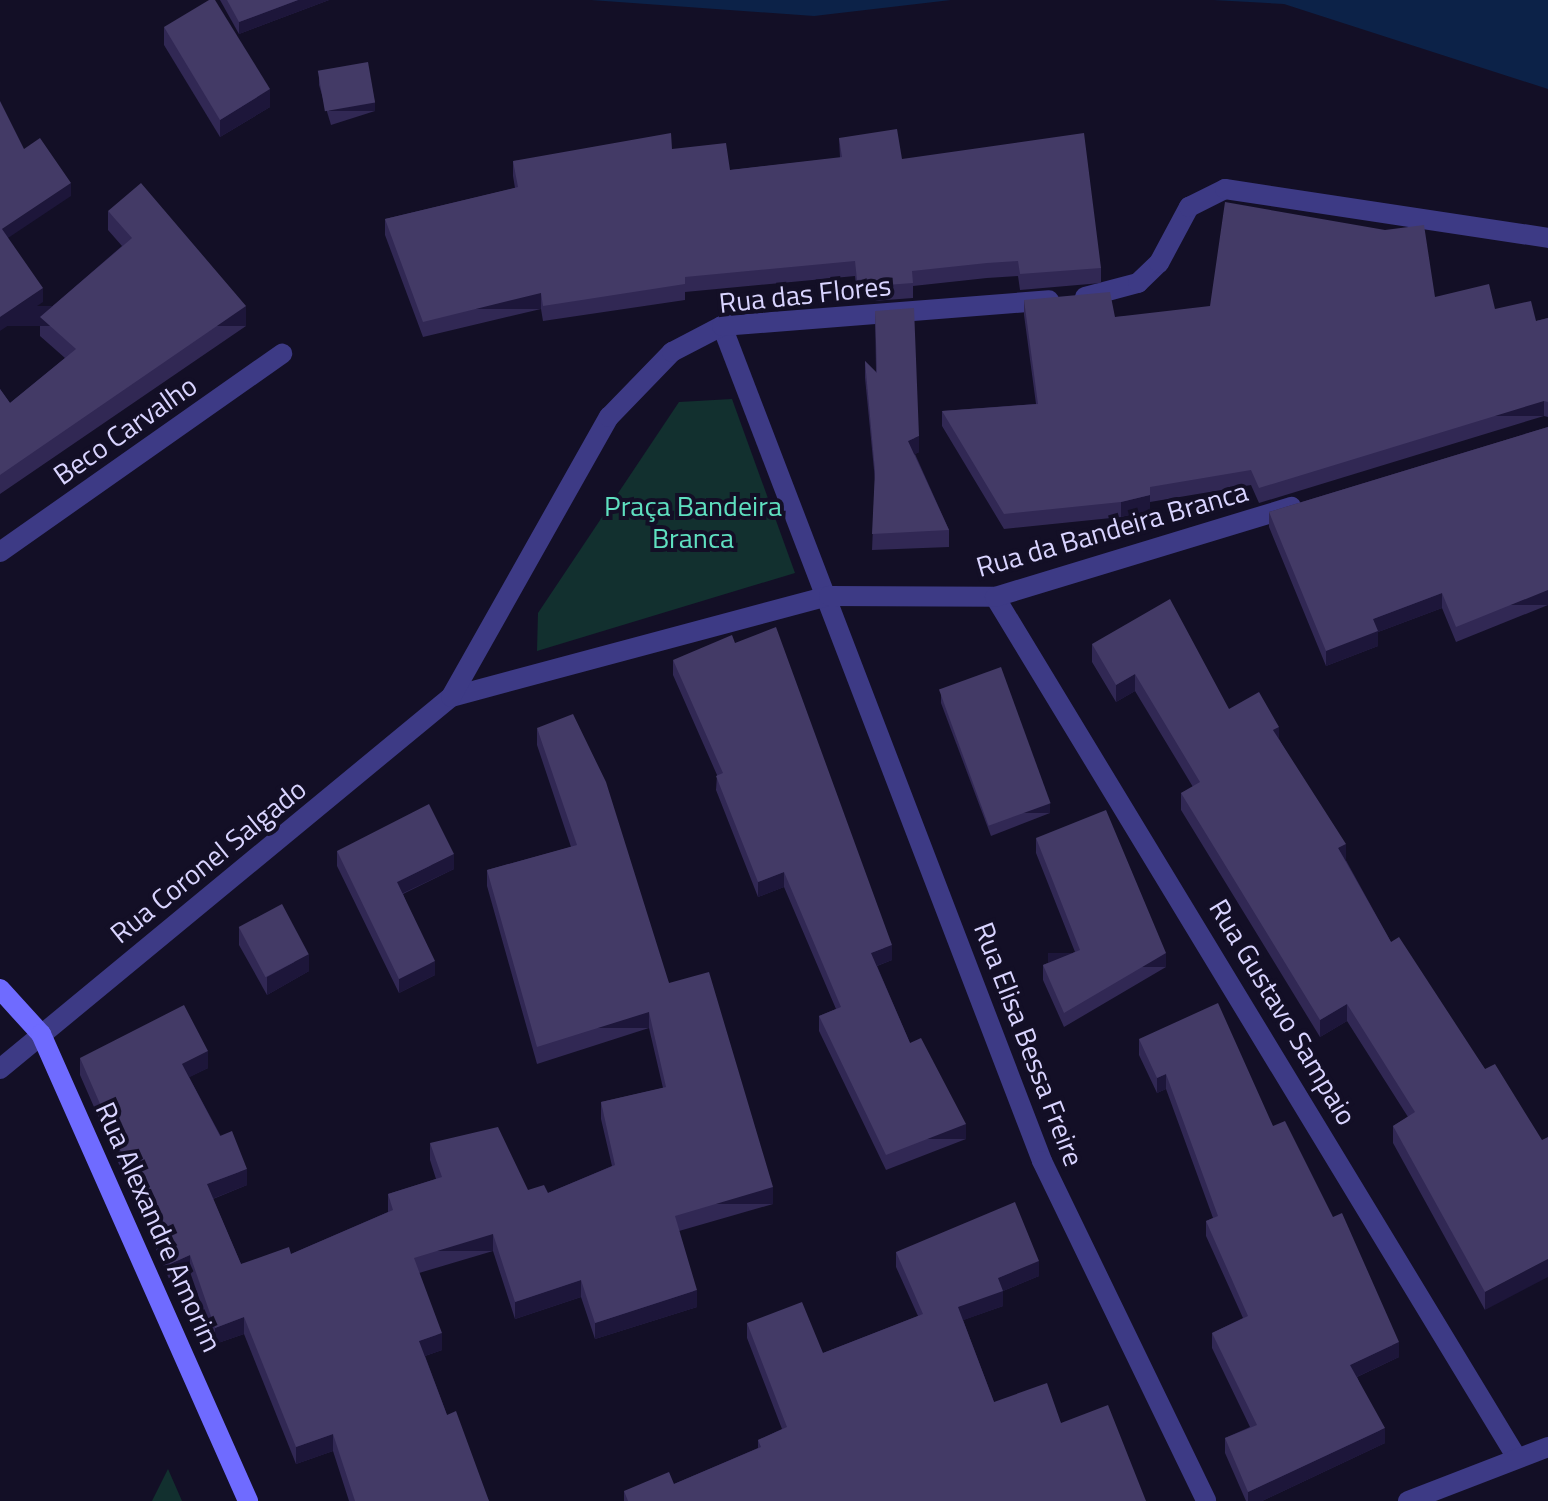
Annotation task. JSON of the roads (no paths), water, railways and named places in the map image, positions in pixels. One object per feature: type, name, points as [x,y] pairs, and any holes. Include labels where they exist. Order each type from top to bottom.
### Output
[{"type":"street","name":"Rua das Flores","points":[[451,697],[609,417],[672,352],[722,326],[1104,296],[1138,283],[1159,263],[1189,207],[1225,189],[1548,238]]},
{"type":"street","name":"Rua Elisa Bessa Freire","points":[[722,326],[829,596],[1042,1161],[1206,1501]]},
{"type":"street","name":"Beco Carvalho","points":[[3,543],[282,354]]},
{"type":"street","name":"Rua da Bandeira Branca","points":[[451,697],[829,596],[995,597],[1309,502]]},
{"type":"street","name":"Rua Gustavo Sampaio","points":[[995,597],[1517,1458]]},
{"type":"street","name":"Rua Coronel Salgado","points":[[0,1069],[451,697]]},
{"type":"street","name":"Rua Alexandre Amorim","points":[[0,989],[41,1034],[248,1501]]},
{"type":"street","points":[[1408,1501],[1548,1447]]},
{"type":"water","points":[[591,0],[951,0],[814,16]]},
{"type":"water","points":[[1213,0],[1548,0],[1548,89],[1284,4]]},
{"type":"park label","name":"Praça Bandeira Branca","points":[[693,522]]}]
